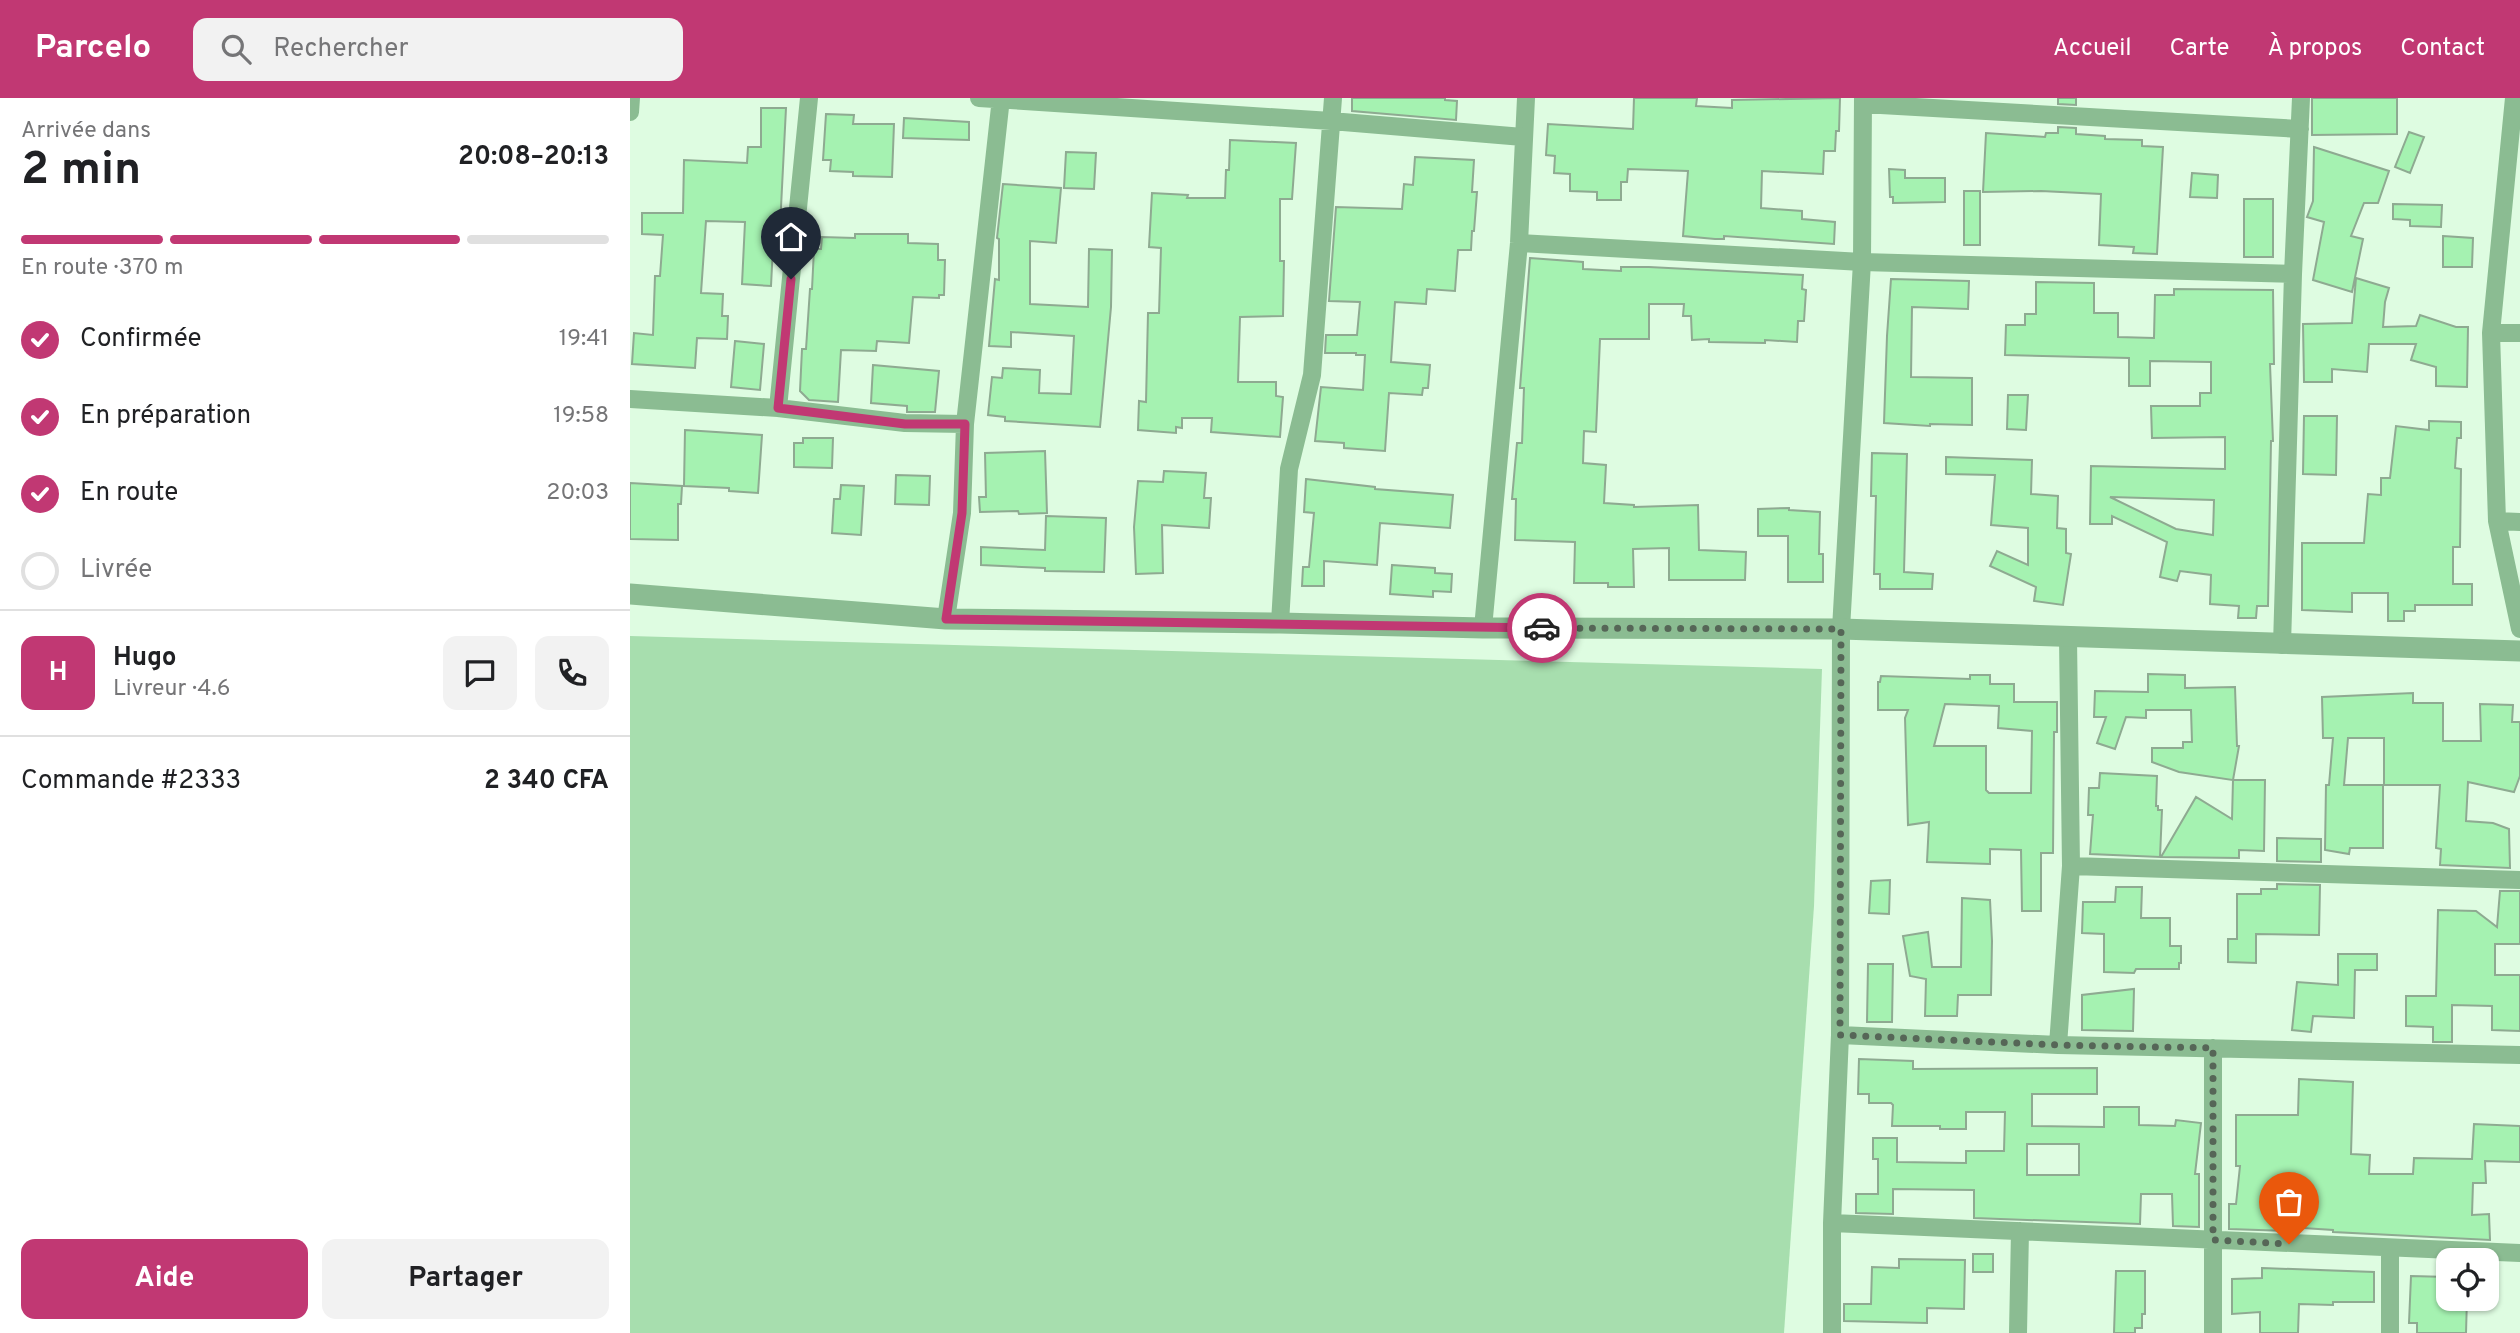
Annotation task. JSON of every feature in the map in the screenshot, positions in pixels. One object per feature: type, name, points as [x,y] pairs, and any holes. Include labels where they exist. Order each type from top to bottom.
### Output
[{"type":"street","points":[[630,112],[631,98]]},
{"type":"street","points":[[778,408],[809,98]]},
{"type":"street","points":[[979,98],[1331,121],[1523,137]]},
{"type":"street","points":[[1280,623],[1289,469],[1312,375],[1333,98]]},
{"type":"street","points":[[1482,628],[1519,243],[1526,98]]},
{"type":"street","points":[[2282,645],[2301,98]]},
{"type":"street","points":[[2514,98],[2491,333],[2497,522],[2520,629]]},
{"type":"street","points":[[946,619],[962,513],[965,424],[1001,99]]},
{"type":"street","points":[[1832,1333],[1832,1223],[1840,1035],[1841,629],[1862,262],[1863,101],[2300,129]]},
{"type":"street","points":[[1519,243],[1862,262],[2293,274]]},
{"type":"street","points":[[2491,333],[2520,334]]},
{"type":"street","points":[[630,399],[778,408],[905,424],[965,424]]},
{"type":"street","points":[[2497,522],[2520,522]]},
{"type":"street","points":[[630,594],[946,619],[1482,628],[1841,629],[2520,651]]},
{"type":"street","points":[[2058,1045],[2071,866],[2068,638]]},
{"type":"street","points":[[2071,866],[2520,880]]},
{"type":"street","points":[[1840,1035],[2058,1045],[2520,1055]]},
{"type":"street","points":[[2213,1048],[2213,1333]]},
{"type":"street","points":[[1832,1223],[2520,1253]]},
{"type":"street","points":[[2018,1333],[2020,1231]]},
{"type":"street","points":[[2390,1248],[2390,1333]]},
{"type":"green space","points":[[630,636],[1822,669],[1814,906],[1784,1333],[630,1333]]},
{"type":"building","points":[[1352,98],[1445,98],[1457,101],[1456,120],[1352,111]]},
{"type":"building","points":[[1634,98],[1697,98],[1696,106],[1732,108],[1732,100],[1840,98],[1839,131],[1836,131],[1835,151],[1824,151],[1823,174],[1762,171],[1761,208],[1802,211],[1802,219],[1835,222],[1834,244],[1724,236],[1724,239],[1715,239],[1683,236],[1688,171],[1628,169],[1627,182],[1621,182],[1621,200],[1597,200],[1597,192],[1570,191],[1570,174],[1554,173],[1555,156],[1546,155],[1548,124],[1633,129]]},
{"type":"building","points":[[2058,98],[2076,98],[2076,105],[2058,104]]},
{"type":"building","points":[[2312,98],[2397,98],[2397,134],[2312,135]]},
{"type":"building","points":[[761,108],[786,108],[780,227],[774,226],[771,286],[742,284],[745,222],[706,221],[701,293],[723,294],[722,316],[728,316],[727,339],[697,338],[695,368],[632,364],[634,333],[653,335],[655,276],[660,276],[663,235],[642,234],[642,213],[683,213],[684,160],[747,163],[748,147],[761,147]]},
{"type":"building","points":[[826,114],[854,115],[853,124],[894,124],[892,177],[853,176],[853,172],[830,171],[831,160],[823,160]]},
{"type":"building","points":[[904,118],[969,122],[969,140],[903,138]]},
{"type":"building","points":[[2058,127],[2076,128],[2076,134],[2105,136],[2105,139],[2142,140],[2142,146],[2163,147],[2157,254],[2133,253],[2134,247],[2099,245],[2101,194],[1983,192],[1986,133],[2045,137],[2046,133],[2058,133]]},
{"type":"building","points":[[2409,132],[2424,137],[2410,173],[2395,167]]},
{"type":"building","points":[[1230,140],[1296,143],[1292,199],[1280,199],[1280,261],[1284,261],[1283,316],[1240,317],[1238,382],[1276,382],[1276,396],[1283,397],[1280,437],[1211,432],[1212,418],[1182,418],[1182,428],[1176,427],[1176,433],[1138,430],[1139,401],[1146,402],[1148,313],[1159,313],[1161,248],[1149,247],[1152,193],[1188,195],[1187,198],[1225,198]]},
{"type":"building","points":[[2314,147],[2389,171],[2378,203],[2364,203],[2351,236],[2363,239],[2352,292],[2313,280],[2324,222],[2307,217],[2313,201]]},
{"type":"building","points":[[1066,152],[1096,153],[1094,189],[1064,188]]},
{"type":"building","points":[[1415,157],[1474,160],[1472,192],[1477,192],[1471,250],[1458,250],[1455,291],[1427,289],[1426,304],[1395,302],[1391,362],[1430,365],[1428,388],[1423,388],[1422,395],[1389,393],[1385,451],[1344,448],[1344,443],[1315,441],[1321,387],[1363,390],[1365,355],[1325,353],[1326,335],[1357,335],[1360,302],[1329,301],[1336,207],[1402,209],[1404,184],[1413,185]]},
{"type":"building","points":[[1889,169],[1905,170],[1905,178],[1945,178],[1945,202],[1893,203],[1893,197],[1890,197]]},
{"type":"building","points":[[2192,173],[2218,175],[2217,198],[2190,197]]},
{"type":"building","points":[[1003,184],[1061,188],[1056,243],[1030,241],[1030,304],[1088,307],[1089,249],[1112,250],[1111,307],[1100,427],[1005,421],[1005,417],[988,415],[992,377],[1002,378],[1003,368],[1040,370],[1039,393],[1071,394],[1074,336],[1011,332],[1011,347],[989,346],[995,279],[999,280],[997,238]]},
{"type":"building","points":[[1964,191],[1980,191],[1980,245],[1964,245]]},
{"type":"building","points":[[2244,199],[2273,199],[2273,257],[2244,257]]},
{"type":"building","points":[[2393,204],[2442,205],[2441,227],[2410,226],[2410,220],[2393,219]]},
{"type":"building","points":[[855,234],[908,234],[908,243],[938,244],[938,260],[945,260],[944,295],[939,295],[939,298],[913,297],[909,343],[877,341],[876,351],[841,350],[838,402],[809,400],[800,391],[802,349],[806,349],[814,249],[821,249],[822,237],[855,238]]},
{"type":"building","points":[[2443,236],[2473,238],[2472,267],[2443,267]]},
{"type":"building","points":[[1530,258],[1583,262],[1583,269],[1621,271],[1621,267],[1649,267],[1803,275],[1802,289],[1806,290],[1804,321],[1798,321],[1797,342],[1692,340],[1691,316],[1683,316],[1684,304],[1649,304],[1649,339],[1600,339],[1596,432],[1584,431],[1583,463],[1606,465],[1604,503],[1634,507],[1698,505],[1699,550],[1746,552],[1745,580],[1669,580],[1669,548],[1633,549],[1634,587],[1608,587],[1608,583],[1574,583],[1575,542],[1515,540],[1516,499],[1512,499],[1517,443],[1522,443],[1524,388],[1520,388]]},
{"type":"building","points":[[2356,278],[2389,288],[2383,327],[2416,326],[2420,315],[2456,327],[2468,327],[2467,387],[2436,386],[2436,367],[2411,360],[2416,344],[2369,344],[2367,372],[2332,369],[2332,382],[2304,382],[2303,324],[2352,323]]},
{"type":"building","points":[[1891,279],[1969,281],[1968,309],[1912,307],[1911,377],[1972,378],[1972,425],[1884,423]]},
{"type":"building","points":[[2036,282],[2094,283],[2094,313],[2118,313],[2118,337],[2154,338],[2155,295],[2174,295],[2174,289],[2273,290],[2274,364],[2270,364],[2273,441],[2268,606],[2257,606],[2256,618],[2238,618],[2239,606],[2210,604],[2211,575],[2180,571],[2177,581],[2160,577],[2167,542],[2112,516],[2112,524],[2090,524],[2091,466],[2225,469],[2225,437],[2152,438],[2151,406],[2200,406],[2200,393],[2211,393],[2211,362],[2150,361],[2150,386],[2129,386],[2129,358],[2005,355],[2006,325],[2025,325],[2025,314],[2036,314]],"holes":[[[2110,497],[2214,500],[2213,535],[2176,529]]]},
{"type":"building","points":[[735,341],[764,344],[760,390],[731,387]]},
{"type":"building","points":[[873,365],[939,371],[935,412],[907,412],[907,406],[871,403]]},
{"type":"building","points":[[2008,395],[2028,395],[2026,430],[2007,429]]},
{"type":"building","points":[[2304,416],[2337,416],[2336,475],[2303,474]]},
{"type":"building","points":[[2429,421],[2461,422],[2455,468],[2461,469],[2460,547],[2453,547],[2453,584],[2472,584],[2472,605],[2415,605],[2415,611],[2404,611],[2404,621],[2388,621],[2388,593],[2352,593],[2352,612],[2302,610],[2302,543],[2364,543],[2368,494],[2381,495],[2381,478],[2390,478],[2396,426],[2429,430]]},
{"type":"building","points":[[685,430],[762,435],[758,493],[729,491],[729,488],[684,486]]},
{"type":"building","points":[[803,438],[833,438],[832,468],[794,467],[794,443],[803,443]]},
{"type":"building","points":[[1045,451],[1047,513],[980,512],[979,497],[986,497],[985,453]]},
{"type":"building","points":[[1872,453],[1907,454],[1904,572],[1933,574],[1932,589],[1880,589],[1880,574],[1874,574],[1876,496],[1871,496]]},
{"type":"building","points":[[1946,457],[2032,460],[2031,494],[2058,496],[2057,528],[2066,529],[2066,553],[2071,554],[2063,605],[2034,601],[2036,587],[1990,566],[1997,551],[2028,565],[2028,528],[1991,525],[1995,475],[1946,474]]},
{"type":"building","points":[[1164,471],[1206,473],[1204,498],[1211,498],[1209,528],[1162,525],[1163,573],[1136,574],[1134,527],[1138,481],[1163,482]]},
{"type":"building","points":[[896,475],[930,476],[929,505],[895,504]]},
{"type":"building","points":[[1306,479],[1375,489],[1453,495],[1450,528],[1380,523],[1377,565],[1324,561],[1324,586],[1302,586],[1303,567],[1309,567],[1314,513],[1304,512]]},
{"type":"building","points":[[630,483],[682,486],[681,504],[678,504],[678,540],[630,539]]},
{"type":"building","points":[[841,485],[864,486],[861,535],[832,533],[834,499],[840,499]]},
{"type":"building","points":[[1789,508],[1820,512],[1819,554],[1823,554],[1823,582],[1788,582],[1788,536],[1758,536],[1758,509]]},
{"type":"building","points":[[1046,516],[1106,518],[1104,572],[1045,571],[1045,568],[981,565],[981,547],[1045,550]]},
{"type":"building","points":[[1392,565],[1435,568],[1435,573],[1452,574],[1451,592],[1433,591],[1433,597],[1390,594]]},
{"type":"building","points":[[2148,674],[2185,675],[2185,688],[2235,687],[2239,746],[2233,780],[2179,772],[2152,762],[2152,748],[2183,748],[2183,742],[2192,742],[2191,710],[2146,710],[2146,718],[2126,717],[2115,749],[2097,743],[2106,717],[2094,717],[2095,691],[2148,692]]},
{"type":"building","points":[[1970,675],[1990,675],[1990,684],[2014,684],[2014,702],[2057,702],[2057,732],[2054,732],[2053,853],[2041,853],[2041,911],[2022,911],[2021,850],[1990,849],[1990,864],[1927,862],[1929,822],[1908,825],[1905,718],[1908,710],[1878,710],[1878,682],[1881,676],[1970,679]],"holes":[[[1945,704],[1999,706],[1998,728],[2032,731],[2031,793],[1989,793],[1986,790],[1986,746],[1934,746]]]},
{"type":"building","points":[[2413,693],[2413,703],[2443,703],[2443,741],[2481,741],[2480,704],[2513,705],[2512,722],[2520,722],[2520,776],[2514,792],[2468,782],[2466,821],[2493,823],[2509,829],[2510,868],[2440,865],[2441,849],[2436,848],[2440,785],[2384,785],[2384,738],[2348,738],[2344,785],[2383,785],[2383,848],[2350,848],[2349,854],[2325,850],[2326,785],[2329,785],[2333,738],[2323,738],[2322,697]]},
{"type":"building","points":[[2100,773],[2157,776],[2156,806],[2158,810],[2162,810],[2160,857],[2090,854],[2093,815],[2088,815],[2089,788],[2099,788]]},
{"type":"building","points":[[2233,780],[2265,780],[2264,851],[2239,850],[2239,858],[2161,857],[2196,797],[2232,819]]},
{"type":"building","points":[[2277,838],[2321,839],[2321,862],[2277,861]]},
{"type":"building","points":[[1890,880],[1889,914],[1869,913],[1871,881]]},
{"type":"building","points":[[2277,884],[2320,885],[2319,935],[2256,934],[2256,963],[2228,962],[2228,939],[2237,939],[2237,894],[2261,894],[2261,889],[2277,889]]},
{"type":"building","points":[[2116,887],[2142,887],[2141,918],[2170,918],[2170,946],[2181,946],[2179,969],[2136,969],[2134,973],[2104,972],[2104,934],[2082,933],[2083,902],[2115,902]]},
{"type":"building","points":[[2500,891],[2520,891],[2520,944],[2495,944],[2495,975],[2520,975],[2520,1031],[2492,1030],[2492,1006],[2452,1005],[2452,1042],[2433,1042],[2433,1027],[2406,1026],[2406,996],[2436,996],[2438,910],[2476,911],[2497,927]]},
{"type":"building","points":[[1962,898],[1990,900],[1991,995],[1958,995],[1957,1016],[1925,1016],[1926,979],[1910,976],[1903,936],[1928,932],[1932,967],[1961,967]]},
{"type":"building","points":[[2338,954],[2377,954],[2377,970],[2355,970],[2354,1018],[2313,1016],[2311,1032],[2292,1030],[2297,982],[2338,985]]},
{"type":"building","points":[[1868,964],[1893,964],[1892,1022],[1867,1022]]},
{"type":"building","points":[[2134,989],[2133,1031],[2082,1030],[2082,995]]},
{"type":"building","points":[[1859,1059],[1913,1061],[1913,1069],[2097,1068],[2097,1094],[2032,1094],[2032,1126],[2104,1127],[2104,1107],[2139,1107],[2139,1125],[2175,1126],[2176,1120],[2201,1123],[2195,1174],[2199,1174],[2199,1227],[2173,1226],[2172,1194],[2141,1194],[2140,1224],[1974,1218],[1974,1190],[1893,1189],[1893,1214],[1856,1213],[1856,1194],[1878,1194],[1878,1159],[1873,1159],[1873,1138],[1897,1138],[1897,1162],[1966,1163],[1966,1151],[2004,1151],[2005,1112],[1966,1112],[1966,1129],[1892,1126],[1891,1103],[1869,1103],[1869,1094],[1858,1094]],"holes":[[[2027,1144],[2079,1144],[2079,1175],[2027,1175]]]},
{"type":"building","points":[[2299,1079],[2353,1082],[2351,1154],[2370,1155],[2369,1174],[2413,1174],[2414,1158],[2472,1159],[2474,1124],[2520,1126],[2520,1162],[2485,1161],[2486,1183],[2473,1183],[2472,1215],[2489,1214],[2490,1240],[2288,1227],[2288,1231],[2229,1229],[2229,1204],[2236,1204],[2240,1166],[2236,1166],[2236,1115],[2298,1115]]},
{"type":"building","points":[[1973,1254],[1993,1254],[1993,1272],[1973,1272]]},
{"type":"building","points":[[1899,1259],[1965,1260],[1964,1309],[1927,1308],[1927,1323],[1844,1321],[1844,1304],[1871,1304],[1872,1267],[1899,1268]]},
{"type":"building","points":[[2262,1268],[2374,1272],[2374,1302],[2299,1304],[2298,1333],[2260,1333],[2260,1312],[2232,1314],[2232,1279],[2262,1278]]},
{"type":"building","points":[[2116,1271],[2145,1271],[2145,1314],[2142,1314],[2142,1328],[2135,1328],[2135,1333],[2114,1333]]},
{"type":"building","points":[[2411,1276],[2436,1277],[2436,1311],[2467,1311],[2466,1333],[2417,1333],[2417,1323],[2409,1323]]},
{"type":"way so far","points":[[1542,628],[1841,629],[1840,1035],[2058,1045],[2213,1048],[2213,1240],[2289,1244]]},
{"type":"route","points":[[791,279],[778,408],[905,424],[965,424],[962,513],[946,619],[1542,628]]}]
